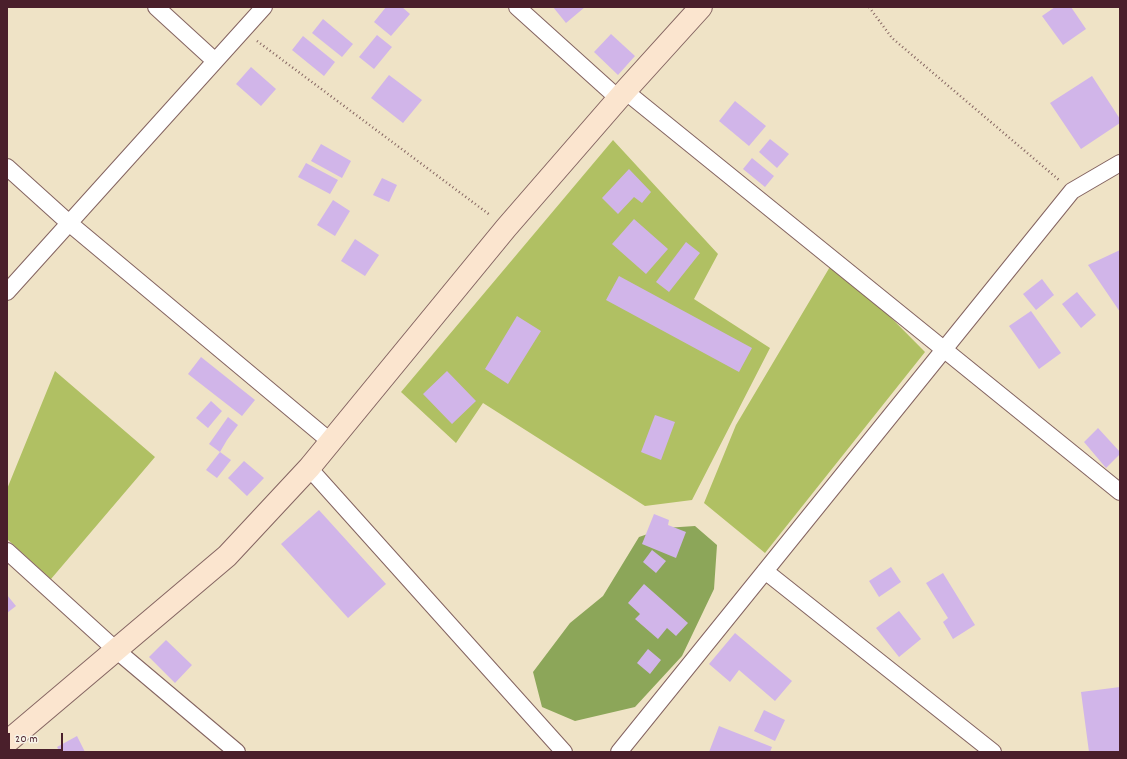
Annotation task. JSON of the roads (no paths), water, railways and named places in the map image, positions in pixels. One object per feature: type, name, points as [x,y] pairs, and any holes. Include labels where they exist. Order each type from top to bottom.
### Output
[{"type":"street","points":[[156,7],[215,61]]},
{"type":"street","points":[[7,292],[264,7]]},
{"type":"street","points":[[517,7],[622,95],[944,349],[1120,492]]},
{"type":"street","points":[[7,742],[227,556],[309,468],[506,228],[701,7]]},
{"type":"street","points":[[619,752],[1072,191],[1120,163]]},
{"type":"street","points":[[7,167],[69,223],[331,442]]},
{"type":"street","points":[[309,468],[564,752]]},
{"type":"street","points":[[7,551],[116,650],[237,752]]},
{"type":"street","points":[[765,571],[993,752]]}]
